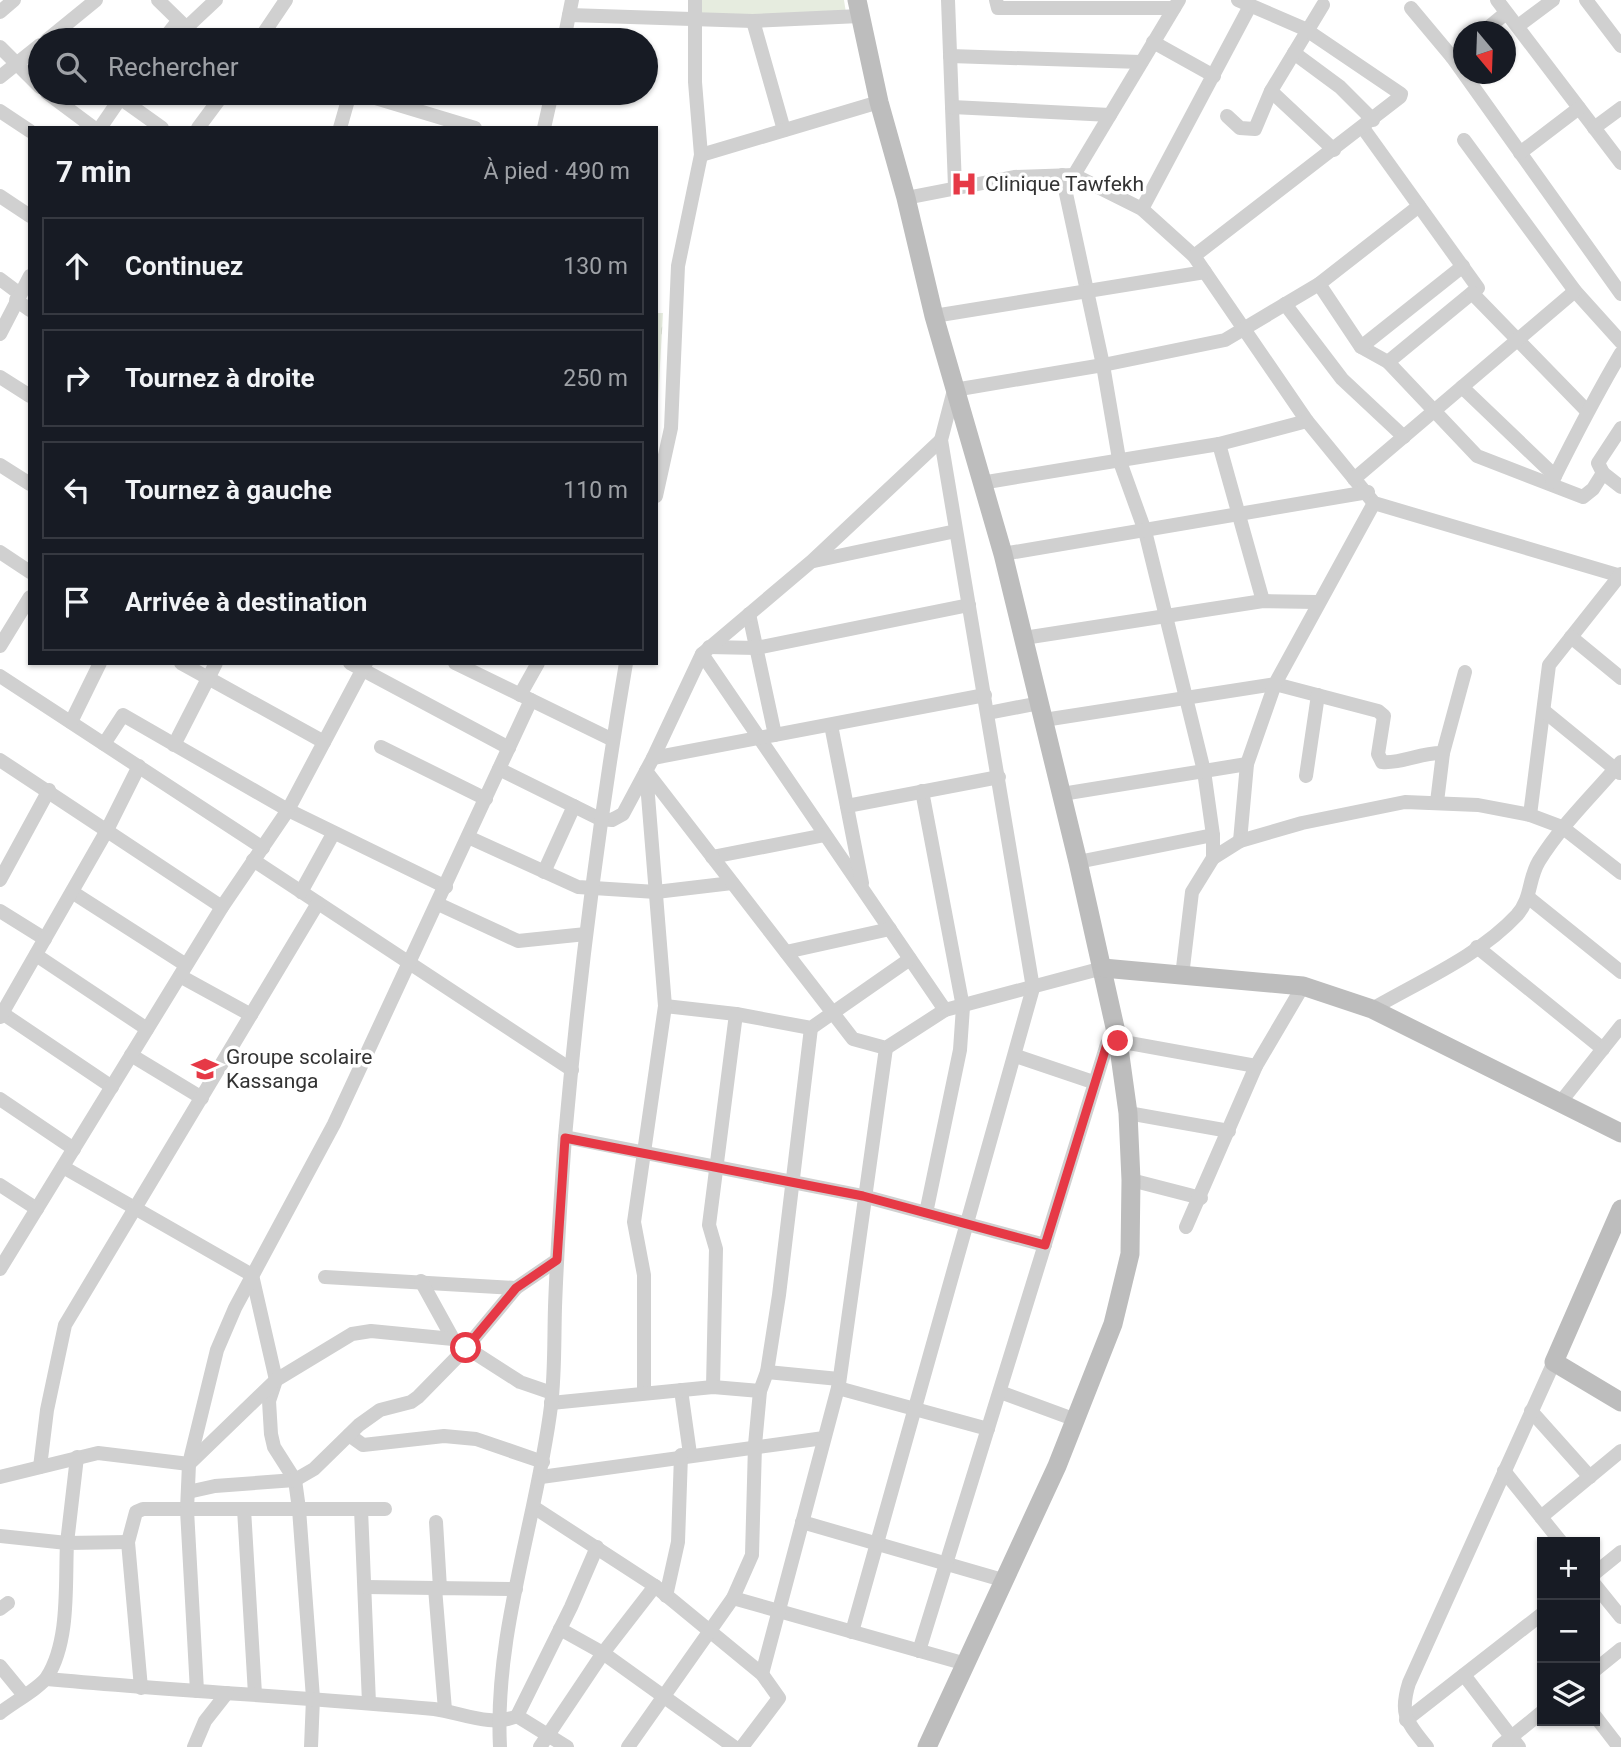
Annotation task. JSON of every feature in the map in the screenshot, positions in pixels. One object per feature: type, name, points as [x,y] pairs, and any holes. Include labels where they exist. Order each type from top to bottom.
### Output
[{"type":"street","points":[[0,12],[14,0]]},
{"type":"street","points":[[62,28],[96,0]]},
{"type":"street","points":[[158,0],[185,28]]},
{"type":"street","points":[[177,28],[216,0]]},
{"type":"street","points":[[267,28],[286,0]]},
{"type":"street","points":[[566,28],[572,0]]},
{"type":"street","points":[[658,487],[671,428],[678,266],[701,155],[693,20],[695,0]]},
{"type":"street","points":[[948,0],[956,187]]},
{"type":"street","points":[[996,0],[998,8],[1176,4]]},
{"type":"street","points":[[1497,0],[1621,163]]},
{"type":"street","points":[[1518,26],[1553,0]]},
{"type":"street","points":[[1586,0],[1621,46]]},
{"type":"street","points":[[1142,209],[1214,76],[1244,3],[1306,29],[1401,94],[1398,101],[1194,256]]},
{"type":"street","points":[[1412,3],[1621,294]]},
{"type":"street","points":[[1176,4],[1110,115],[1068,175],[1119,459],[1145,531],[1204,771],[1213,835],[1213,858]]},
{"type":"street","points":[[1227,116],[1240,128],[1255,130],[1270,91],[1323,5]]},
{"type":"street","points":[[569,15],[753,21],[858,8],[879,102],[906,198],[934,316],[1003,554],[1062,794],[1118,1041],[1128,1114],[1130,1254],[1113,1324],[1076,1420],[1006,1581],[927,1747]]},
{"type":"street","points":[[1496,21],[1506,13]]},
{"type":"street","points":[[753,21],[784,130]]},
{"type":"street","points":[[1153,42],[1214,76]]},
{"type":"street","points":[[0,47],[28,76]]},
{"type":"street","points":[[1294,53],[1340,87],[1368,124],[1419,206],[1478,288],[1388,362]]},
{"type":"street","points":[[0,77],[28,56]]},
{"type":"street","points":[[950,56],[1142,62]]},
{"type":"street","points":[[1270,91],[1334,150]]},
{"type":"street","points":[[701,155],[879,102]]},
{"type":"street","points":[[63,105],[90,126]]},
{"type":"street","points":[[101,126],[115,105]]},
{"type":"street","points":[[134,105],[160,126]]},
{"type":"street","points":[[199,126],[215,105]]},
{"type":"street","points":[[341,126],[347,105]]},
{"type":"street","points":[[399,105],[468,126]]},
{"type":"street","points":[[544,126],[549,105]]},
{"type":"street","points":[[952,107],[1110,115]]},
{"type":"street","points":[[1520,153],[1579,108]]},
{"type":"street","points":[[1594,128],[1621,108]]},
{"type":"street","points":[[0,111],[28,130]]},
{"type":"street","points":[[1464,140],[1575,291],[1621,342]]},
{"type":"street","points":[[906,198],[1014,177],[1068,175],[1142,209],[1194,256],[1307,421],[1371,498]]},
{"type":"street","points":[[0,196],[28,215]]},
{"type":"street","points":[[954,390],[1103,365],[1225,340],[1244,332],[1320,284],[1419,206]]},
{"type":"street","points":[[1361,347],[1463,266]]},
{"type":"street","points":[[934,316],[1205,272]]},
{"type":"street","points":[[0,279],[28,308]]},
{"type":"street","points":[[0,334],[28,280]]},
{"type":"street","points":[[1320,284],[1361,347],[1388,362],[1477,456],[1554,479]]},
{"type":"street","points":[[1354,479],[1575,291]]},
{"type":"street","points":[[1472,293],[1586,410]]},
{"type":"street","points":[[1285,304],[1342,379],[1404,437]]},
{"type":"street","points":[[1554,479],[1586,410],[1621,352]]},
{"type":"street","points":[[0,377],[28,395]]},
{"type":"street","points":[[1462,387],[1554,479],[1583,497],[1594,489],[1603,473]]},
{"type":"street","points":[[852,1632],[1033,988],[941,440],[954,390]]},
{"type":"street","points":[[981,484],[1219,444],[1307,421]]},
{"type":"street","points":[[1621,428],[1598,463],[1603,473],[1621,487]]},
{"type":"street","points":[[499,769],[600,819],[612,820],[623,814],[706,651],[812,561],[941,440]]},
{"type":"street","points":[[1219,444],[1264,601]]},
{"type":"street","points":[[0,465],[28,483]]},
{"type":"street","points":[[1003,554],[1241,514],[1371,498],[1621,575],[1549,665],[1530,815]]},
{"type":"street","points":[[1240,841],[1247,764],[1275,684],[1371,498]]},
{"type":"street","points":[[812,561],[956,531]]},
{"type":"street","points":[[0,552],[28,566]]},
{"type":"street","points":[[0,646],[28,600]]},
{"type":"street","points":[[1024,638],[1264,601],[1317,602]]},
{"type":"street","points":[[706,651],[756,648],[969,605]]},
{"type":"street","points":[[750,614],[775,735]]},
{"type":"street","points":[[1571,637],[1621,678]]},
{"type":"street","points":[[706,651],[759,738],[945,1010]]},
{"type":"street","points":[[71,722],[99,665]]},
{"type":"street","points":[[184,665],[324,742]]},
{"type":"street","points":[[174,745],[215,665]]},
{"type":"street","points":[[0,1269],[222,906],[288,810],[324,742],[359,665],[509,748]]},
{"type":"street","points":[[459,665],[613,740]]},
{"type":"street","points":[[197,1691],[187,1510],[189,1464],[217,1350],[252,1275],[334,1124],[411,964],[509,748],[537,665]]},
{"type":"street","points":[[499,1747],[498,1722],[516,1589],[541,1477],[552,1398],[565,1138],[590,888],[626,665]]},
{"type":"street","points":[[1437,802],[1443,753],[1465,672]]},
{"type":"street","points":[[0,676],[263,848]]},
{"type":"street","points":[[988,713],[1042,712],[1275,684],[1384,716],[1378,754],[1382,762],[1390,763],[1425,752],[1443,753]]},
{"type":"street","points":[[650,765],[759,738],[985,695]]},
{"type":"street","points":[[1306,776],[1318,695]]},
{"type":"street","points":[[1372,1009],[1477,947],[1516,915],[1529,898],[1537,865],[1562,827],[1619,768],[1544,711]]},
{"type":"street","points":[[104,744],[123,715],[333,834],[446,887]]},
{"type":"street","points":[[831,724],[864,892]]},
{"type":"street","points":[[381,747],[486,799]]},
{"type":"street","points":[[0,760],[222,906]]},
{"type":"street","points":[[1062,794],[1247,764]]},
{"type":"street","points":[[650,765],[712,857],[853,1039],[886,1048],[945,1010],[1102,968],[1303,986],[1372,1009],[1621,1133]]},
{"type":"street","points":[[644,1392],[643,1275],[634,1222],[665,1006],[650,765]]},
{"type":"street","points":[[112,1087],[3,1007],[106,832],[139,766]]},
{"type":"street","points":[[847,806],[999,777]]},
{"type":"street","points":[[0,880],[49,790]]},
{"type":"street","points":[[922,791],[963,1007],[960,1049],[926,1213]]},
{"type":"street","points":[[1182,976],[1192,892],[1213,858],[1240,841],[1303,823],[1405,802],[1478,805],[1530,815],[1562,827],[1621,873]]},
{"type":"street","points":[[544,872],[574,806]]},
{"type":"street","points":[[301,892],[333,834]]},
{"type":"street","points":[[712,857],[825,835]]},
{"type":"street","points":[[1078,862],[1213,835]]},
{"type":"street","points":[[468,837],[578,887],[656,892],[732,883]]},
{"type":"street","points":[[253,860],[572,1070]]},
{"type":"street","points":[[72,892],[251,1015]]},
{"type":"street","points":[[1529,898],[1621,972]]},
{"type":"street","points":[[40,1467],[47,1410],[65,1325],[318,903]]},
{"type":"street","points":[[438,904],[518,941],[586,934]]},
{"type":"street","points":[[0,911],[45,939]]},
{"type":"street","points":[[786,952],[890,929]]},
{"type":"street","points":[[1477,947],[1603,1049]]},
{"type":"street","points":[[36,955],[147,1029]]},
{"type":"street","points":[[665,1006],[736,1014],[811,1028],[910,958]]},
{"type":"street","points":[[1186,1227],[1256,1066],[1303,986]]},
{"type":"street","points":[[713,1387],[716,1249],[709,1225],[736,1014]]},
{"type":"street","points":[[1559,1104],[1621,1026]]},
{"type":"street","points":[[628,1747],[733,1598],[752,1555],[755,1446],[760,1391],[767,1372],[811,1028]]},
{"type":"street","points":[[919,1651],[1093,1082],[1107,1044],[1118,1041],[1256,1066]]},
{"type":"street","points":[[762,1674],[839,1384],[863,1196],[886,1048]]},
{"type":"street","points":[[131,1055],[202,1098]]},
{"type":"street","points":[[1016,1056],[1093,1082]]},
{"type":"street","points":[[0,1099],[74,1149]]},
{"type":"street","points":[[1128,1114],[1229,1131]]},
{"type":"street","points":[[565,1138],[716,1165],[863,1196],[1045,1245]]},
{"type":"street","points":[[63,1167],[252,1275],[276,1380],[268,1401],[271,1434],[274,1447],[295,1480],[299,1509],[313,1698],[311,1747]]},
{"type":"street","points":[[1131,1180],[1200,1198]]},
{"type":"street","points":[[0,1185],[37,1209]]},
{"type":"street","points":[[1427,1747],[1406,1720],[1403,1701],[1409,1683],[1621,1209]]},
{"type":"street","points":[[188,1492],[215,1486],[295,1480],[314,1469],[380,1410],[411,1402],[466,1348],[516,1288],[557,1260]]},
{"type":"street","points":[[325,1277],[421,1280],[516,1288]]},
{"type":"street","points":[[421,1280],[453,1339],[552,1398],[713,1387],[760,1391]]},
{"type":"street","points":[[189,1464],[276,1380],[352,1334],[371,1331],[453,1339]]},
{"type":"street","points":[[1554,1362],[1621,1402]]},
{"type":"street","points":[[767,1372],[839,1384],[988,1429]]},
{"type":"street","points":[[666,1596],[678,1542],[686,1455],[681,1390]]},
{"type":"street","points":[[1000,1392],[1076,1420]]},
{"type":"street","points":[[1531,1411],[1590,1477]]},
{"type":"street","points":[[349,1435],[363,1445],[444,1436],[476,1439],[543,1462]]},
{"type":"street","points":[[541,1477],[824,1438]]},
{"type":"street","points":[[1541,1517],[1621,1451]]},
{"type":"street","points":[[0,1477],[98,1452],[189,1464]]},
{"type":"street","points":[[47,1679],[59,1641],[77,1457]]},
{"type":"street","points":[[1504,1471],[1557,1537]]},
{"type":"street","points":[[535,1508],[654,1586],[762,1674],[779,1698],[742,1747]]},
{"type":"street","points":[[244,1509],[255,1694]]},
{"type":"street","points":[[361,1509],[369,1703]]},
{"type":"street","points":[[141,1688],[128,1542],[136,1512],[385,1509]]},
{"type":"street","points":[[436,1522],[445,1710]]},
{"type":"street","points":[[802,1522],[1006,1581]]},
{"type":"street","points":[[0,1536],[67,1543],[128,1542]]},
{"type":"street","points":[[0,1713],[47,1679],[445,1710],[498,1722],[516,1716],[597,1547]]},
{"type":"street","points":[[1600,1569],[1621,1552]]},
{"type":"street","points":[[544,1741],[603,1653],[654,1586]]},
{"type":"street","points":[[366,1587],[516,1589]]},
{"type":"street","points":[[1600,1591],[1621,1618]]},
{"type":"street","points":[[733,1598],[966,1664]]},
{"type":"street","points":[[1406,1720],[1537,1618]]},
{"type":"street","points":[[560,1629],[603,1653],[734,1747]]},
{"type":"street","points":[[1600,1666],[1621,1649]]},
{"type":"street","points":[[0,1666],[23,1694]]},
{"type":"street","points":[[1464,1675],[1515,1742]]},
{"type":"street","points":[[194,1747],[205,1721],[227,1693]]},
{"type":"street","points":[[516,1716],[544,1741],[567,1747]]},
{"type":"street","points":[[1499,1747],[1515,1742],[1537,1718]]},
{"type":"street","points":[[1600,1722],[1619,1747]]},
{"type":"green space","points":[[702,0],[844,0],[846,13],[700,17]]},
{"type":"green space","points":[[658,313],[663,313],[658,402]]},
{"type":"place","name":"Clinique Tawfekh","points":[[964,184]]},
{"type":"place","name":"Groupe scolaire Kassanga","points":[[205,1069]]},
{"type":"route","points":[[466,1348],[516,1288],[528,1277],[557,1260],[565,1138],[716,1165],[863,1196],[1045,1245],[1093,1082],[1107,1044],[1118,1041]]}]
